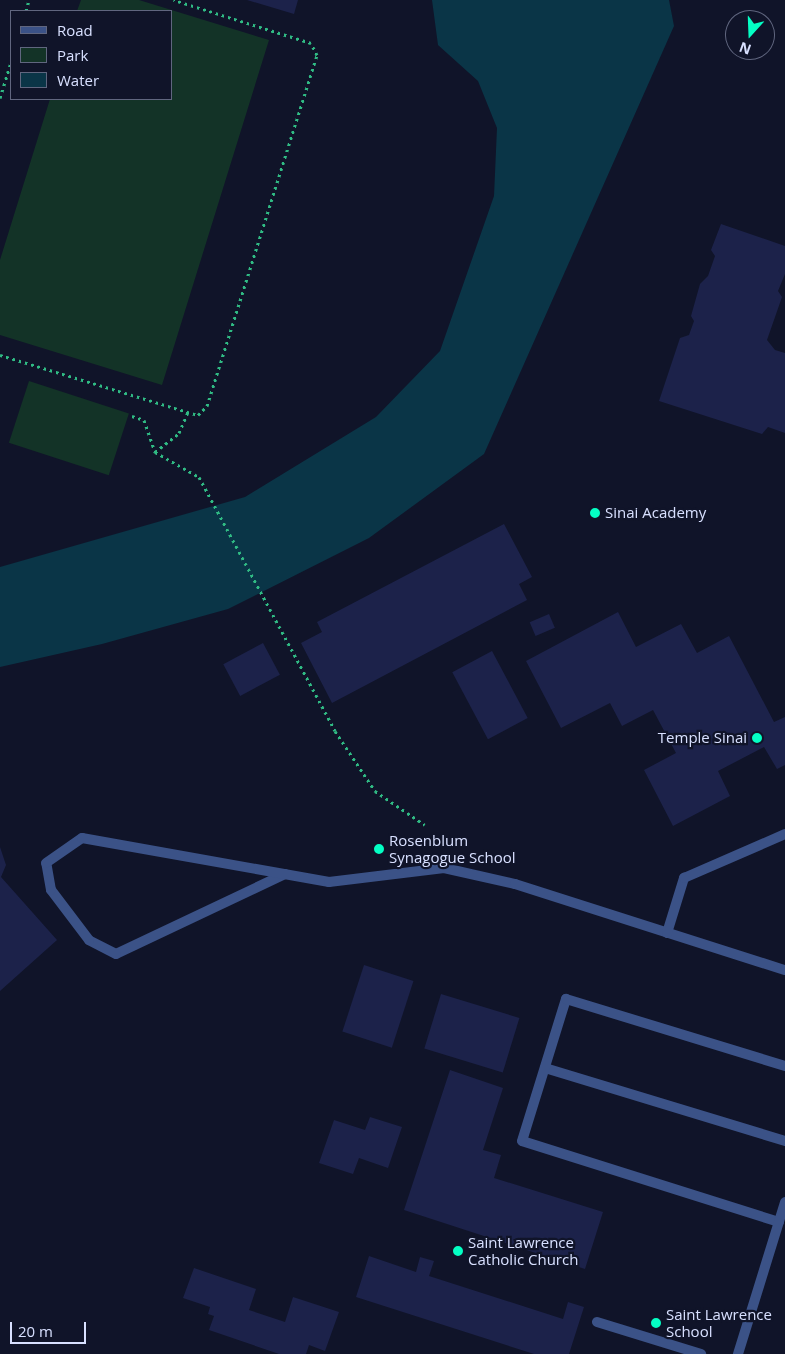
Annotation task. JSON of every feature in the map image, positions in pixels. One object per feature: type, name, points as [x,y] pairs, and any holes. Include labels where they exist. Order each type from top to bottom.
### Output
[{"type":"street","points":[[667,933],[684,878],[785,834]]},
{"type":"street","points":[[285,874],[116,954],[89,940],[51,890],[46,863],[82,838],[285,874],[329,882],[444,868],[515,884],[785,970]]},
{"type":"street","points":[[779,1222],[522,1141],[566,999],[785,1066]]},
{"type":"street","points":[[545,1068],[785,1141]]},
{"type":"street","points":[[738,1354],[785,1202]]},
{"type":"street","points":[[596,1322],[701,1354]]},
{"type":"path","points":[[0,355],[198,415],[207,406],[317,55],[312,43],[174,0]]},
{"type":"path","points":[[0,98],[10,64]]},
{"type":"path","points":[[155,452],[179,433],[188,412]]},
{"type":"path","points":[[132,416],[144,420],[155,452],[199,477],[264,602],[335,731],[375,791],[425,825]]},
{"type":"green space","points":[[81,0],[139,0],[172,10],[77,10]]},
{"type":"green space","points":[[172,10],[269,40],[162,385],[0,335],[0,260],[50,100],[172,100]]},
{"type":"green space","points":[[29,381],[129,413],[109,475],[9,443]]},
{"type":"water","points":[[432,0],[669,0],[674,26],[484,454],[369,538],[228,609],[102,644],[0,667],[0,567],[245,497],[376,417],[440,351],[494,196],[497,128],[478,81],[438,45]]},
{"type":"building","points":[[247,0],[298,0],[294,14]]},
{"type":"building","points":[[721,224],[785,246],[785,274],[778,291],[782,297],[767,340],[775,350],[785,353],[785,433],[768,427],[762,434],[659,401],[680,338],[689,335],[694,321],[691,316],[700,284],[708,276],[715,256],[711,250]]},
{"type":"building","points":[[504,524],[532,577],[519,584],[527,600],[332,703],[301,643],[322,632],[317,622]]},
{"type":"building","points":[[618,612],[636,647],[681,624],[697,653],[729,636],[774,722],[785,717],[785,765],[777,769],[764,747],[718,771],[730,796],[673,826],[644,770],[676,753],[653,710],[622,726],[610,703],[561,728],[526,661]]},
{"type":"building","points":[[549,614],[555,628],[536,636],[530,622]]},
{"type":"building","points":[[263,643],[280,675],[240,696],[223,664]]},
{"type":"building","points":[[492,651],[528,718],[488,739],[452,672]]},
{"type":"building","points":[[0,847],[6,865],[1,877],[57,940],[0,991]]},
{"type":"building","points":[[364,965],[413,981],[392,1048],[342,1032]]},
{"type":"building","points":[[441,994],[519,1018],[503,1072],[424,1049]]},
{"type":"building","points":[[450,1070],[503,1088],[483,1150],[501,1155],[494,1178],[603,1212],[585,1269],[404,1210]]},
{"type":"building","points":[[370,1117],[402,1127],[388,1168],[359,1158],[353,1174],[319,1163],[334,1120],[365,1130]]},
{"type":"building","points":[[369,1256],[416,1272],[420,1257],[434,1261],[429,1276],[563,1319],[568,1302],[584,1307],[569,1354],[534,1354],[356,1297]]},
{"type":"building","points":[[194,1268],[256,1289],[249,1310],[285,1322],[293,1297],[339,1312],[325,1351],[309,1345],[306,1354],[279,1354],[209,1330],[214,1316],[208,1314],[210,1307],[183,1298]]},
{"type":"place","name":"Sinai Academy","points":[[595,513]]},
{"type":"place","name":"Temple Sinai","points":[[757,738]]},
{"type":"place","name":"Rosenblum Synagogue School","points":[[379,849]]},
{"type":"place","name":"Saint Lawrence Catholic Church","points":[[458,1251]]},
{"type":"place","name":"Saint Lawrence School","points":[[656,1323]]}]
